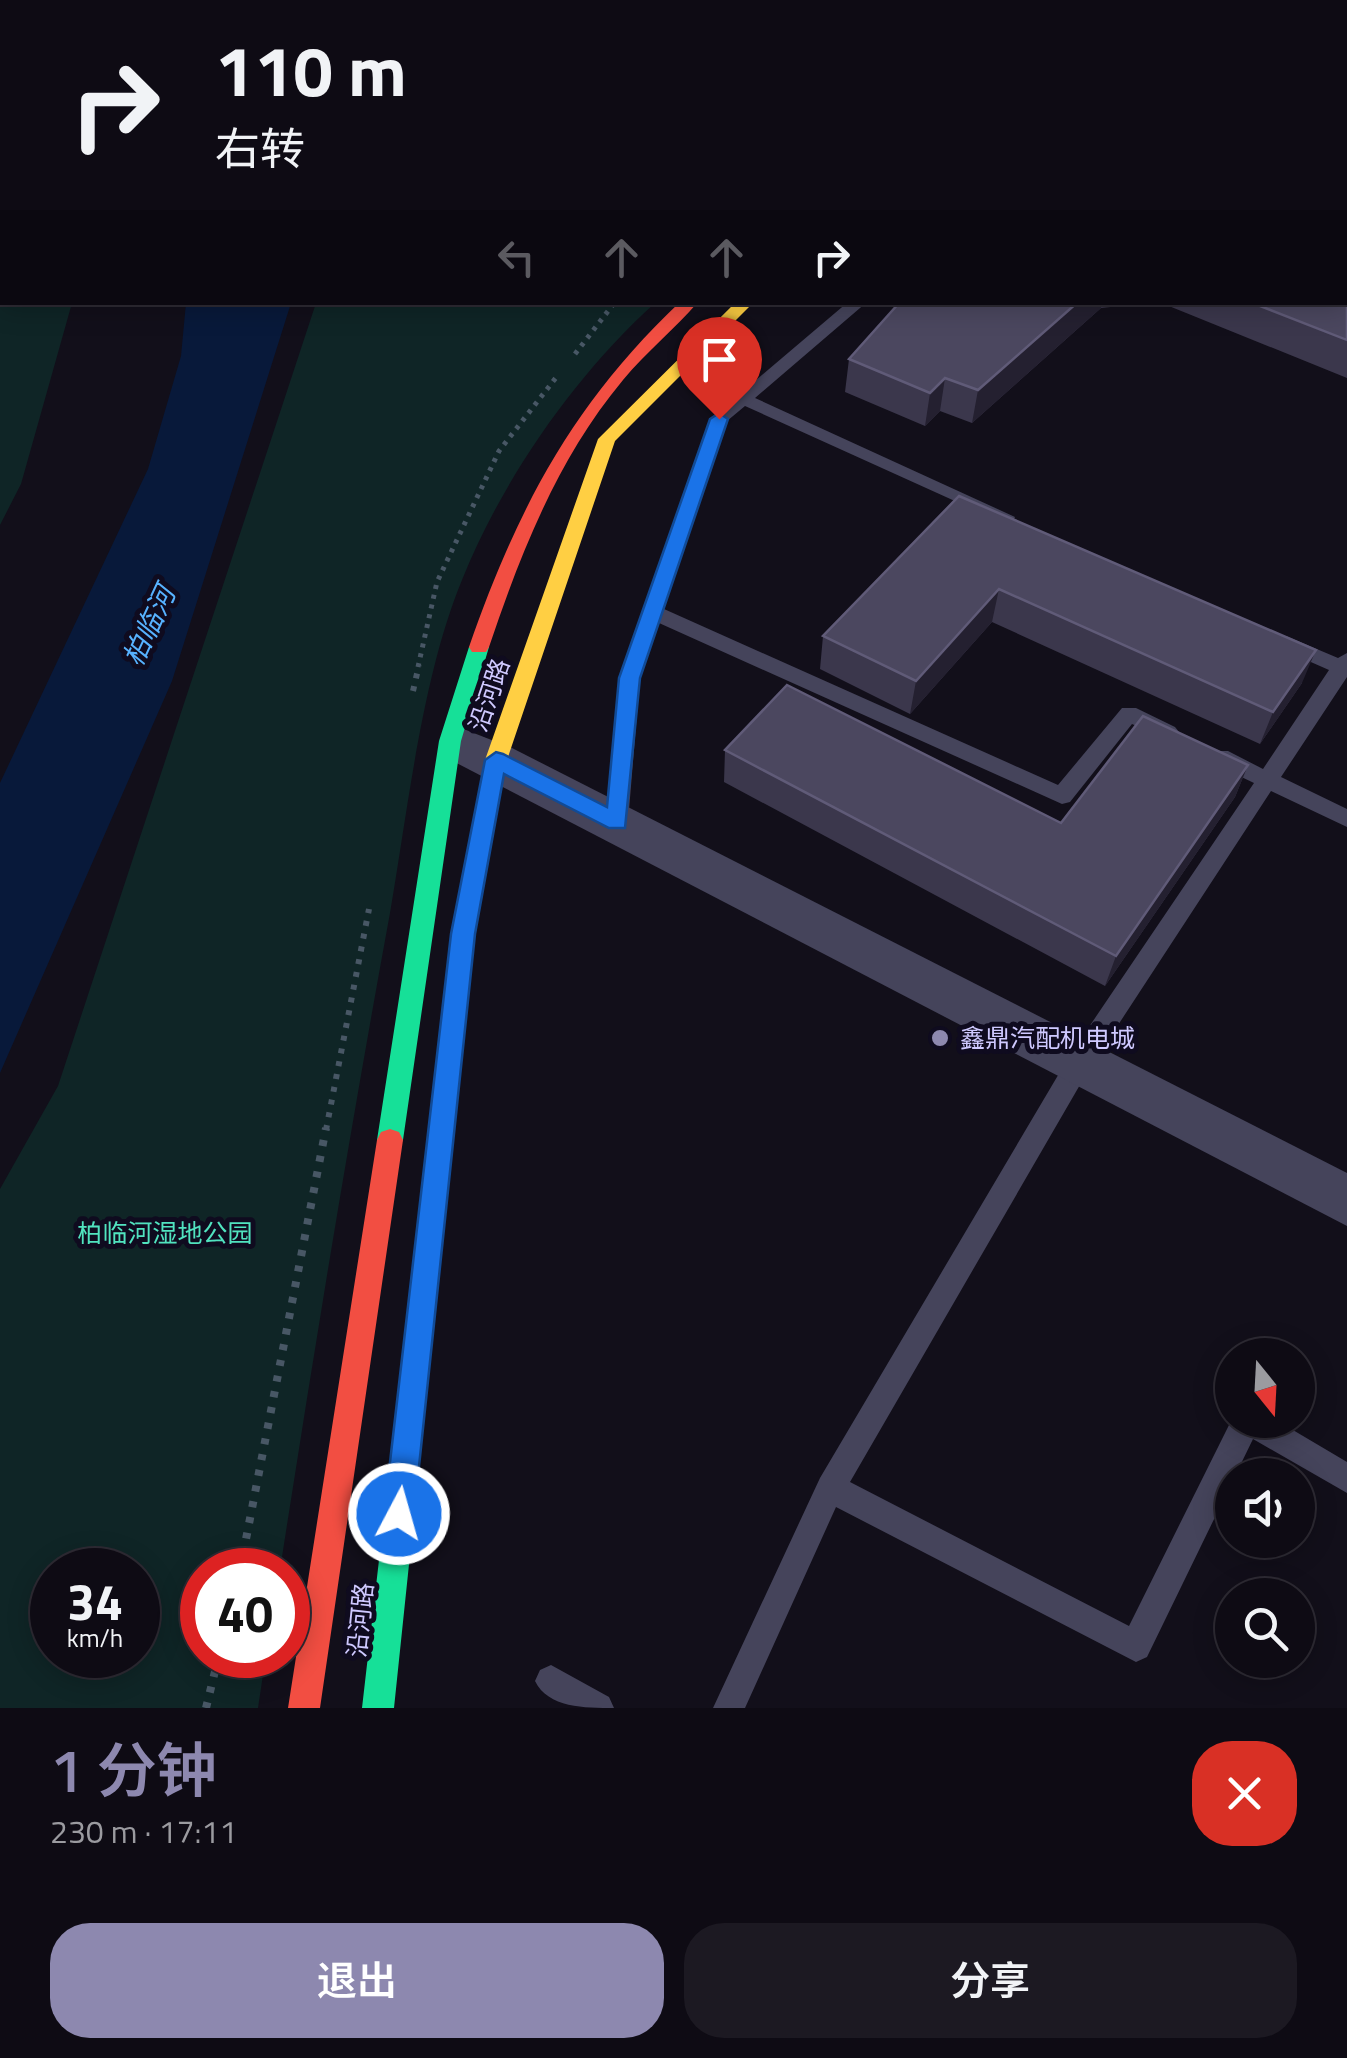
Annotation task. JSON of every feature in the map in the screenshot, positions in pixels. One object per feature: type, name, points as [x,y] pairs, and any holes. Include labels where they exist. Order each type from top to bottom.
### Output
[{"type":"street","name":"沿河路","points":[[304,1708],[450,741],[487,614],[542,487],[631,352],[686,305]]},
{"type":"street","name":"沿河路","points":[[378,1708],[463,934],[496,760],[607,439],[743,305]]},
{"type":"street","points":[[450,741],[617,822],[1347,1201]]},
{"type":"lane","points":[[617,822],[630,678],[719,419],[855,305]]},
{"type":"lane","points":[[743,399],[1033,529]]},
{"type":"lane","points":[[652,612],[1062,796],[1129,713],[1347,818]]},
{"type":"lane","points":[[729,1708],[830,1488],[1079,1062],[1345,666],[1269,635]]},
{"type":"lane","points":[[830,1488],[1136,1646],[1239,1438]]},
{"type":"lane","points":[[1279,1438],[1347,1478]]},
{"type":"lane","points":[[551,1681],[598,1708]]},
{"type":"path","points":[[206,1708],[213,1678]]},
{"type":"green space","points":[[0,305],[71,305],[21,484],[0,525]]},
{"type":"green space","name":"柏临河湿地公园","points":[[315,305],[653,305],[569,396],[520,467],[478,542],[436,658],[410,788],[284,1548],[180,1548],[180,1678],[263,1678],[258,1708],[0,1708],[0,1189],[58,1086]]},
{"type":"water","name":"柏临河","points":[[186,305],[290,305],[172,681],[0,1073],[0,783],[148,469],[181,356]]},
{"type":"building","points":[[897,305],[1075,305],[978,390],[945,378],[930,393],[849,359]]},
{"type":"building","points":[[1258,305],[1347,305],[1347,340]]},
{"type":"building","points":[[959,496],[1316,650],[1273,712],[999,589],[916,681],[823,636]]},
{"type":"building","points":[[787,685],[1061,823],[1143,716],[1248,765],[1116,956],[725,750]]},
{"type":"traffic: fast","points":[[390,1140],[450,741],[479,647]]},
{"type":"traffic: fast","points":[[378,1708],[462,942]]},
{"type":"traffic: slow","points":[[462,942],[496,760],[607,439],[743,305]]},
{"type":"traffic: jam","points":[[479,647],[515,548],[559,459],[616,378],[687,305]]},
{"type":"traffic: jam","points":[[304,1708],[390,1140]]},
{"type":"place","name":"鑫鼎汽配机电城","points":[[940,1038]]},
{"type":"route","points":[[399,1514],[463,934],[496,760],[617,822],[630,678],[719,419]]}]
